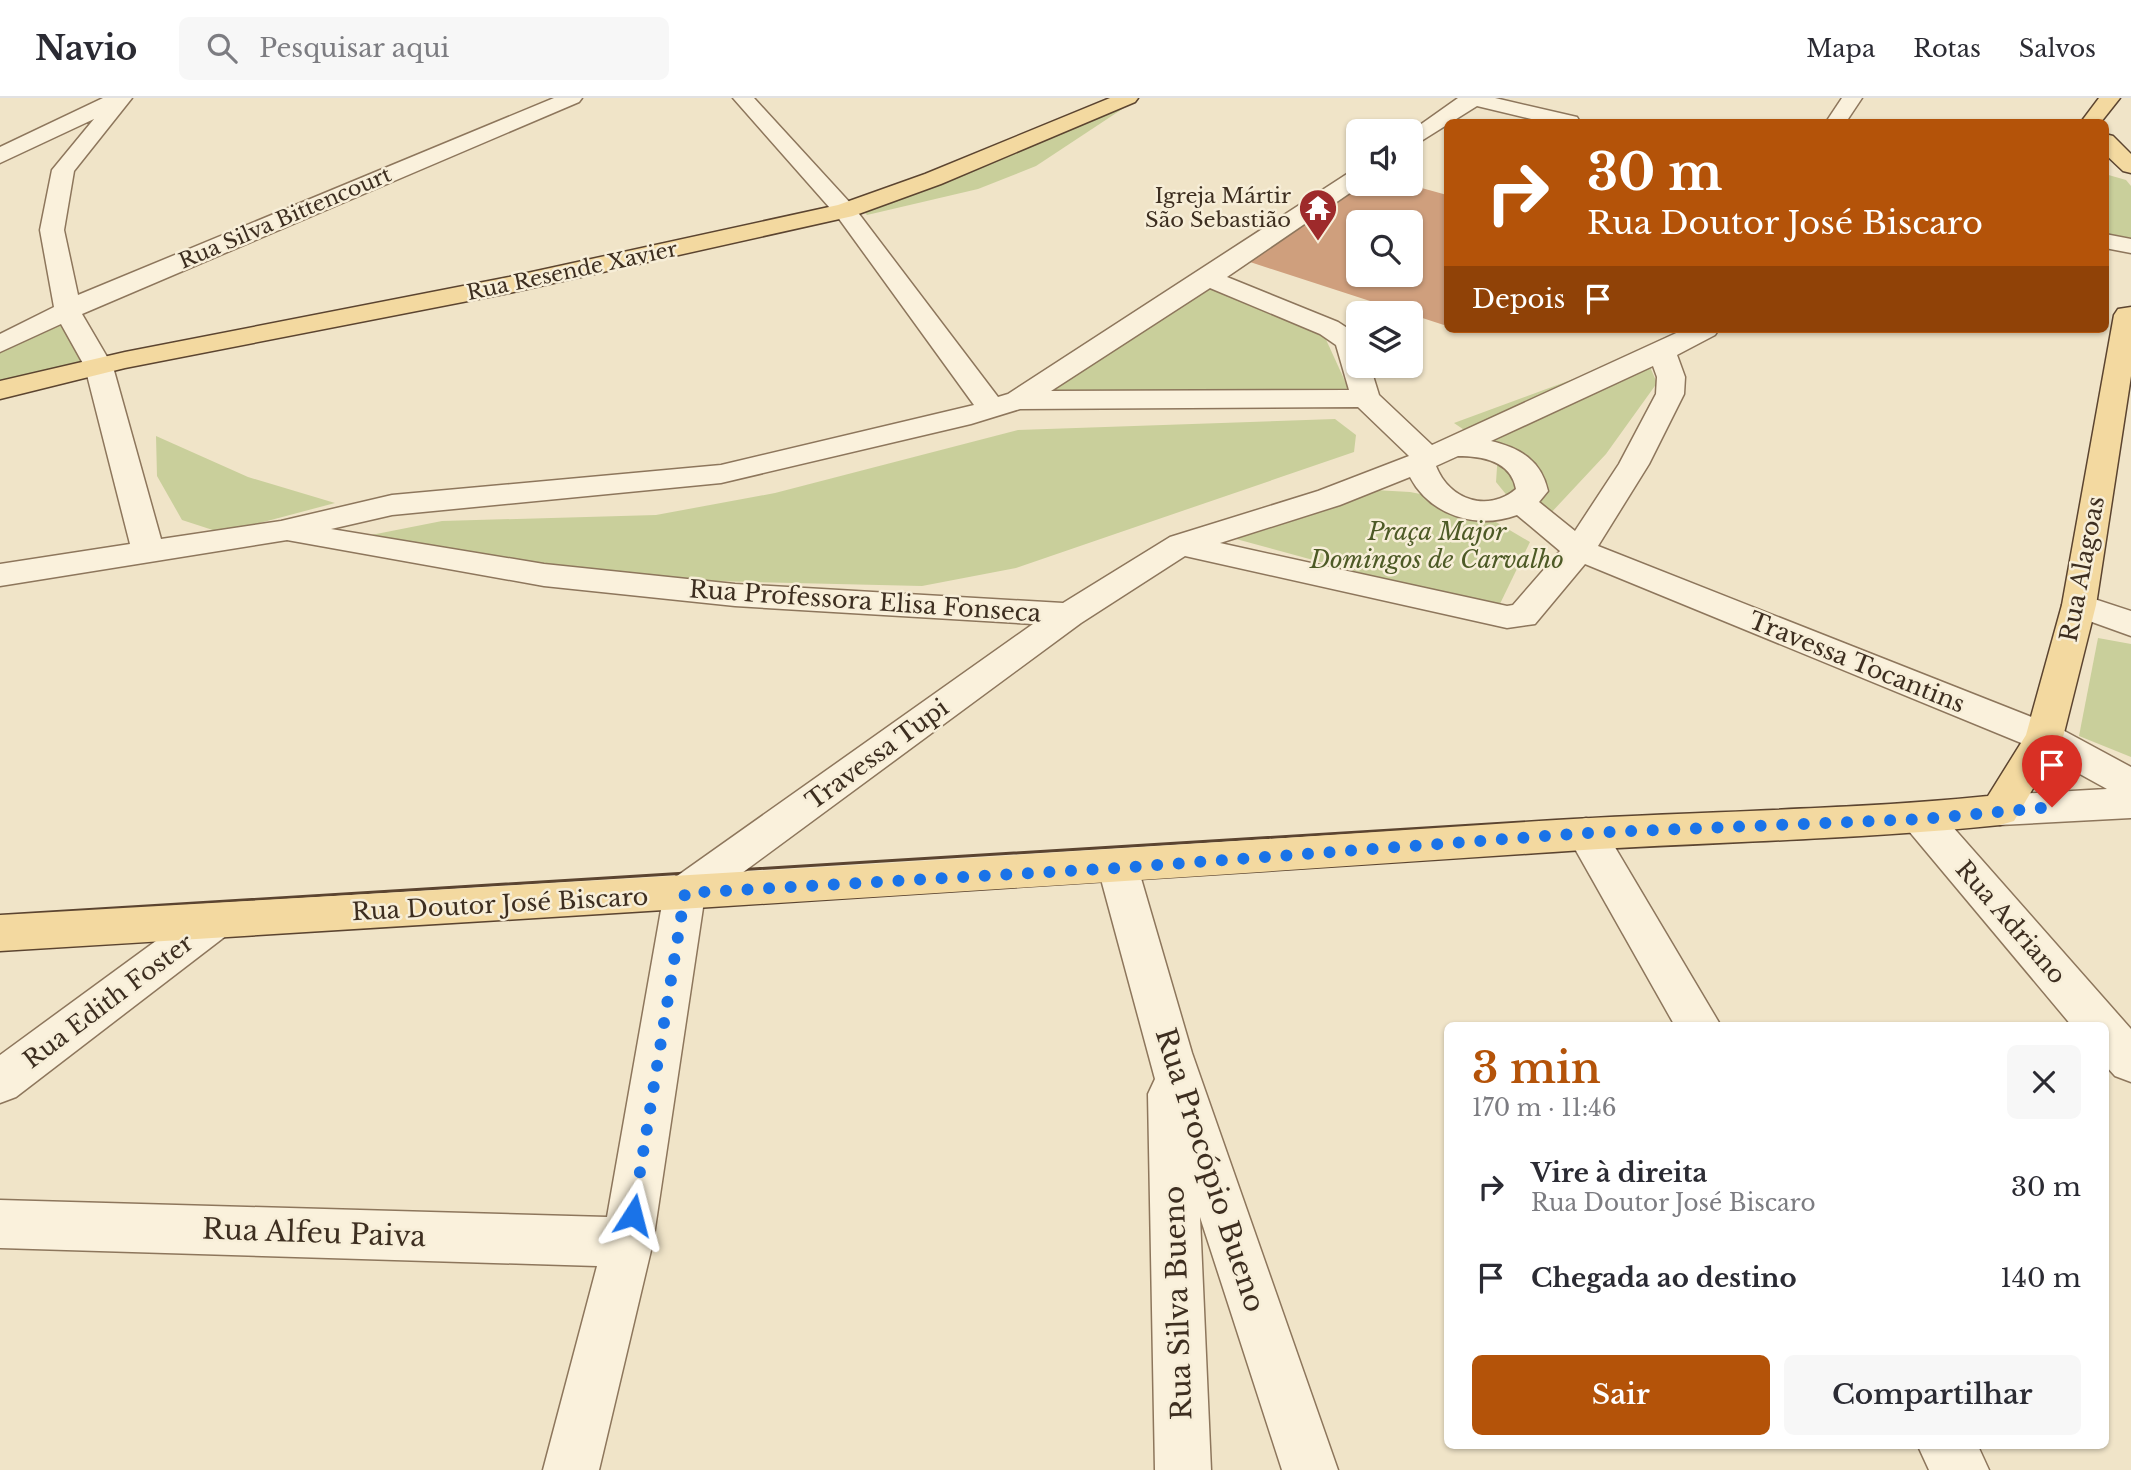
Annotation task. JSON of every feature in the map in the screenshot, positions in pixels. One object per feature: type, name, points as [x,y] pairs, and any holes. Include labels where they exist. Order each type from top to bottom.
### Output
[{"type":"main road","name":"Rua Resende Xavier","points":[[0,390],[99,367],[509,285],[845,211],[971,164],[1128,98]]},
{"type":"main road","points":[[2094,119],[2110,98]]},
{"type":"main road","points":[[2077,99],[2090,119]]},
{"type":"main road","points":[[2109,145],[2131,166]]},
{"type":"main road","name":"Rua Alagoas","points":[[2000,810],[2044,737],[2079,604],[2130,311]]},
{"type":"main road","name":"Rua Doutor José Biscaro","points":[[0,933],[1118,868],[1586,833],[1922,819],[2000,810]]},
{"type":"street","points":[[0,156],[121,98]]},
{"type":"street","points":[[121,98],[62,170],[52,230],[68,312],[99,367],[148,552]]},
{"type":"street","name":"Rua Silva Bittencourt","points":[[0,344],[97,296],[572,98]]},
{"type":"street","points":[[743,98],[845,211],[1005,404]]},
{"type":"street","points":[[1423,133],[1472,98],[1557,119]]},
{"type":"street","points":[[1838,119],[1852,98]]},
{"type":"street","points":[[1005,404],[1208,278],[1346,185]]},
{"type":"street","points":[[2109,242],[2131,246]]},
{"type":"street","points":[[1208,278],[1329,328],[1348,341],[1366,398],[1434,456],[1488,449],[1519,463],[1531,477],[1532,491],[1522,504],[1502,510],[1477,511],[1453,505],[1434,494],[1422,475],[1434,456]]},
{"type":"street","name":"Rua Professora Elisa Fonseca","points":[[281,531],[544,575],[735,595],[1069,615],[1181,544],[1329,498],[1434,456],[1698,333]]},
{"type":"street","points":[[1181,544],[1507,617],[1524,616],[1579,550],[1633,464],[1670,394],[1671,377],[1662,352]]},
{"type":"street","points":[[0,575],[281,531],[391,505],[721,474],[1005,404],[1366,398]]},
{"type":"street","points":[[1522,504],[1579,550]]},
{"type":"street","name":"Travessa Tocantins","points":[[1579,550],[2044,737],[2131,785]]},
{"type":"street","points":[[2079,604],[2131,624]]},
{"type":"street","name":"Travessa Tupi","points":[[685,893],[1069,615]]},
{"type":"street","name":"Rua Doutor José Biscaro","points":[[2000,810],[2131,803]]},
{"type":"street","name":"Rua Adriano","points":[[1922,819],[2097,1022]]},
{"type":"street","points":[[1586,833],[1697,1022]]},
{"type":"street","name":"Rua Procópio Bueno","points":[[1118,868],[1169,1052],[1310,1470]]},
{"type":"street","points":[[571,1470],[628,1242],[685,893]]},
{"type":"street","name":"Rua Edith Foster","points":[[0,1082],[216,920]]},
{"type":"street","points":[[2109,1037],[2131,1062]]},
{"type":"street","name":"Rua Silva Bueno","points":[[1169,1052],[1183,1470]]},
{"type":"street","name":"Rua Alfeu Paiva","points":[[0,1224],[628,1242]]},
{"type":"street","points":[[1948,1449],[1961,1470]]},
{"type":"green space","points":[[1139,98],[1036,166],[978,189],[867,215],[861,209]]},
{"type":"green space","points":[[2109,175],[2126,180],[2131,186],[2131,238],[2109,234]]},
{"type":"green space","points":[[1211,285],[1323,333],[1350,392],[1043,394]]},
{"type":"green space","points":[[63,317],[86,364],[0,385],[0,346]]},
{"type":"green space","name":"Praça Major Domingos de Carvalho","points":[[1644,353],[1657,383],[1606,454],[1535,530],[1496,482],[1498,453],[1454,423]]},
{"type":"green space","points":[[1335,419],[1356,435],[1354,452],[1016,568],[922,586],[714,581],[568,567],[366,536],[442,521],[656,515],[775,493],[1018,430]]},
{"type":"green space","points":[[156,436],[248,477],[335,503],[222,533],[182,520],[157,476]]},
{"type":"green space","name":"Praça Major Domingos de Carvalho","points":[[1339,488],[1410,492],[1462,502],[1530,542],[1497,610],[1203,530]]},
{"type":"green space","points":[[2098,638],[2131,644],[2131,757],[2079,736]]},
{"type":"building","name":"Igreja Mártir São Sebastião","points":[[1423,188],[1444,194],[1444,325],[1423,318],[1423,301],[1370,301],[1250,262],[1346,195],[1423,196]]},
{"type":"place","name":"Igreja Mártir São Sebastião","points":[[1318,242]]},
{"type":"route","points":[[633,1215],[685,893],[1118,868],[1586,833],[1922,819],[2052,807]]}]
